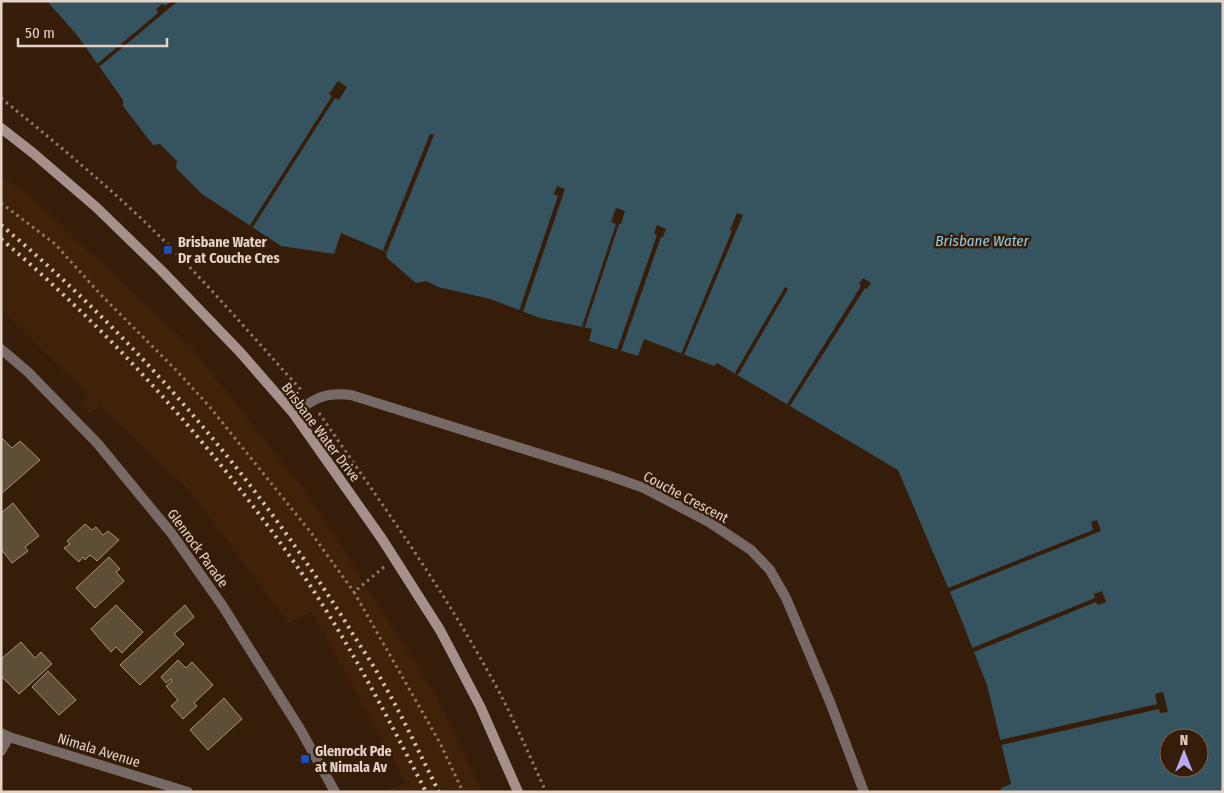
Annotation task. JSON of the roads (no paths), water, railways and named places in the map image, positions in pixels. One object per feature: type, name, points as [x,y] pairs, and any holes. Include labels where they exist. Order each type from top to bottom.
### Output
[{"type":"main road","name":"Brisbane Water Drive","points":[[1,128],[34,153],[96,207],[162,271],[240,352],[294,414],[395,559],[440,630],[484,714],[518,792]]},
{"type":"street","name":"Glenrock Parade","points":[[1,349],[28,372],[98,444],[172,534],[222,605],[300,729],[335,792]]},
{"type":"street","name":"Couche Crescent","points":[[294,414],[311,401],[324,396],[337,394],[351,396],[644,488],[676,504],[741,542],[761,559],[778,582],[830,702],[864,792]]},
{"type":"street","points":[[1,751],[5,735]]},
{"type":"street","name":"Nimala Avenue","points":[[5,735],[188,792]]},
{"type":"water","name":"Brisbane Water","points":[[47,1],[1223,1],[1223,792],[1001,792],[1001,788],[1011,784],[987,685],[958,611],[898,470],[717,363],[714,366],[644,339],[638,356],[589,341],[592,329],[540,318],[490,299],[438,287],[426,281],[416,283],[387,258],[386,252],[341,233],[334,254],[281,246],[202,194],[176,168],[177,161],[160,144],[153,145],[123,106],[123,100],[77,35]]},
{"type":"railway","points":[[1,225],[51,269],[146,362],[233,463],[312,570],[370,660],[397,708],[439,792]]},
{"type":"railway","points":[[1,239],[44,276],[125,356],[163,397],[236,484],[303,575],[337,628],[383,709],[426,792]]},
{"type":"place","name":"Brisbane Water Dr at Couche Cres","points":[[168,250]]},
{"type":"place","name":"Glenrock Pde at Nimala Av","points":[[305,759]]}]
